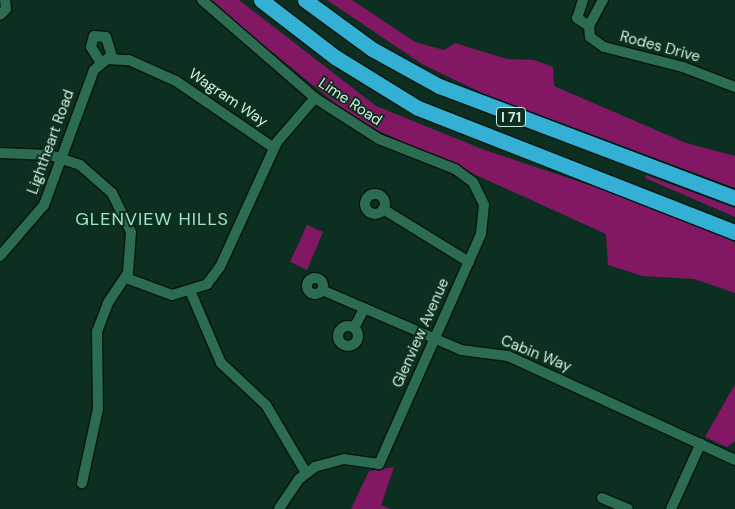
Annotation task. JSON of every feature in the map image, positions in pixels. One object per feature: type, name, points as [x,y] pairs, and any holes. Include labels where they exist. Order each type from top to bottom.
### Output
[{"type":"highway","name":"I 71","points":[[261,0],[335,58],[418,108],[735,232]]},
{"type":"highway","name":"I 71","points":[[305,0],[372,49],[439,86],[735,198]]},
{"type":"street","points":[[0,15],[6,9],[4,0]]},
{"type":"street","name":"Lime Road","points":[[202,0],[315,98],[379,139],[466,176],[479,191],[485,212]]},
{"type":"street","points":[[583,0],[577,18],[589,26],[603,0]]},
{"type":"street","name":"Rodes Drive","points":[[589,26],[590,36],[604,47],[683,67],[735,87]]},
{"type":"street","name":"Wagram Way","points":[[107,60],[176,81],[274,148]]},
{"type":"street","name":"Lightheart Road","points":[[0,256],[40,212],[92,76],[107,60]]},
{"type":"street","points":[[126,278],[166,294],[191,293],[207,284],[220,267],[274,148],[315,98]]},
{"type":"street","points":[[0,154],[62,158],[92,173],[121,206],[132,239],[126,278],[108,303],[97,330],[98,409],[82,483]]},
{"type":"street","points":[[383,209],[469,262]]},
{"type":"street","name":"Glenview Avenue","points":[[306,473],[336,460],[379,464],[469,262],[485,212]]},
{"type":"street","name":"Cabin Way","points":[[322,290],[460,350],[508,356],[735,460]]},
{"type":"street","points":[[191,293],[221,363],[266,405],[306,473],[280,509]]},
{"type":"street","points":[[354,328],[364,309]]},
{"type":"street","points":[[670,509],[701,443]]},
{"type":"street","points":[[602,498],[628,509]]},
{"type":"shaded area","points":[[208,0],[239,0],[376,106],[482,149],[708,225],[735,243],[735,293],[694,279],[643,276],[608,265],[606,234],[357,121]]},
{"type":"shaded area","points":[[327,0],[352,0],[415,42],[444,50],[455,43],[507,59],[534,60],[553,67],[554,86],[686,143],[735,156],[735,188],[482,93],[422,64]]},
{"type":"shaded area","points":[[646,175],[735,208],[735,217],[645,178]]},
{"type":"shaded area","points":[[307,225],[323,232],[307,270],[290,262]]},
{"type":"shaded area","points":[[735,384],[735,441],[727,447],[705,437]]},
{"type":"shaded area","points":[[394,467],[381,505],[390,509],[351,509],[369,471]]},
{"type":"district","name":"GLENVIEW HILLS","points":[[152,219]]}]
